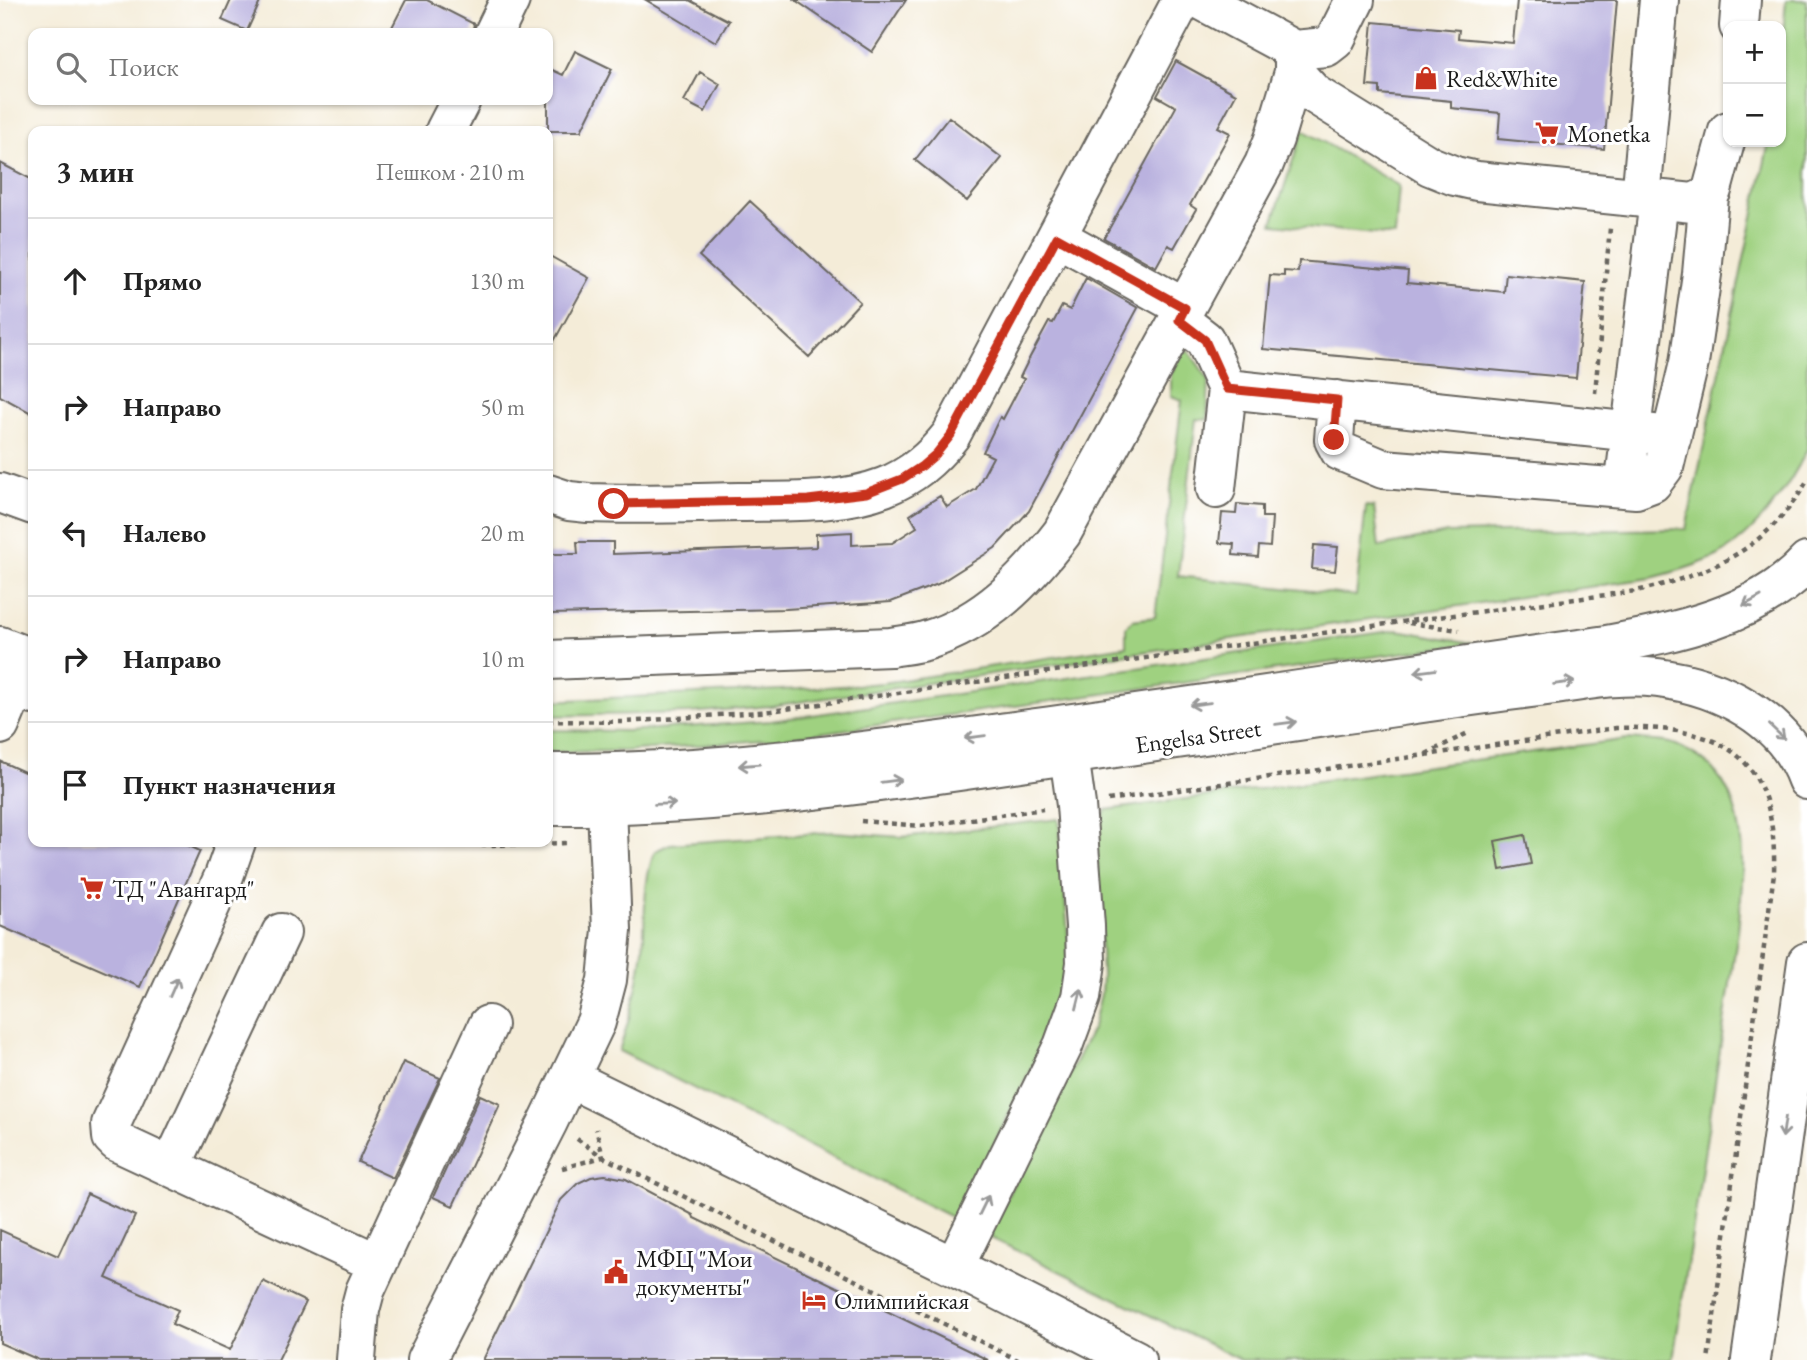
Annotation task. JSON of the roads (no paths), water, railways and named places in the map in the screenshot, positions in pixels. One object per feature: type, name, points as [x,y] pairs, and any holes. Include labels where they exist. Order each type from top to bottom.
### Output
[{"type":"main road","points":[[496,28],[510,0]]},
{"type":"main road","points":[[553,496],[569,501],[601,504],[808,500],[866,493],[902,479],[936,454],[951,435],[1182,0]]},
{"type":"main road","points":[[1201,0],[1294,61],[1314,94],[1430,166],[1455,176],[1502,185],[1693,203],[1709,196]]},
{"type":"main road","points":[[553,660],[891,648],[928,640],[960,627],[993,608],[1039,564],[1062,533],[1264,164],[1274,139],[1294,61],[1326,47],[1335,40],[1355,0]]},
{"type":"main road","points":[[1624,488],[1650,199],[1659,0]]},
{"type":"main road","points":[[1739,21],[1741,0]]},
{"type":"main road","points":[[448,126],[458,105]]},
{"type":"main road","points":[[1337,400],[1334,440],[1340,451],[1383,469],[1636,489],[1652,482],[1664,467],[1691,350],[1709,196],[1723,147]]},
{"type":"main road","points":[[1057,237],[1182,314],[1205,340],[1227,389],[1216,489]]},
{"type":"main road","points":[[1227,389],[1672,436]]},
{"type":"main road","points":[[0,492],[28,503]]},
{"type":"main road","name":"Engelsa Street","points":[[553,774],[607,790],[691,803],[786,794],[1067,740],[1658,635],[1717,619],[1779,585],[1807,562]]},
{"type":"main road","points":[[0,725],[18,672]]},
{"type":"main road","name":"Engelsa Street","points":[[1067,740],[1614,677],[1654,677],[1687,682],[1715,691],[1759,717],[1788,743],[1807,780]]},
{"type":"main road","points":[[954,1267],[1063,1046],[1081,997],[1086,963],[1085,926],[1076,805],[1067,740]]},
{"type":"main road","points":[[426,1360],[596,1022],[611,956],[607,790]]},
{"type":"main road","name":"Engelsa Street","points":[[553,805],[607,790]]},
{"type":"main road","points":[[234,847],[225,876],[110,1130],[117,1142],[377,1263]]},
{"type":"main road","points":[[171,1167],[281,933]]},
{"type":"main road","points":[[1751,1360],[1807,962]]},
{"type":"main road","points":[[356,1360],[360,1310],[365,1291],[488,1025]]},
{"type":"main road","points":[[569,1078],[954,1267],[1136,1360]]},
{"type":"main road","points":[[1770,1360],[1776,1184]]},
{"type":"place","name":"Red&White","points":[[1426,78]]},
{"type":"place","name":"Monetka","points":[[1547,133]]},
{"type":"place","name":"ТД \"Авангард\"","points":[[92,888]]},
{"type":"place","name":"МФЦ \"Мои документы\"","points":[[616,1272]]},
{"type":"place","name":"Олимпийская","points":[[814,1300]]}]
